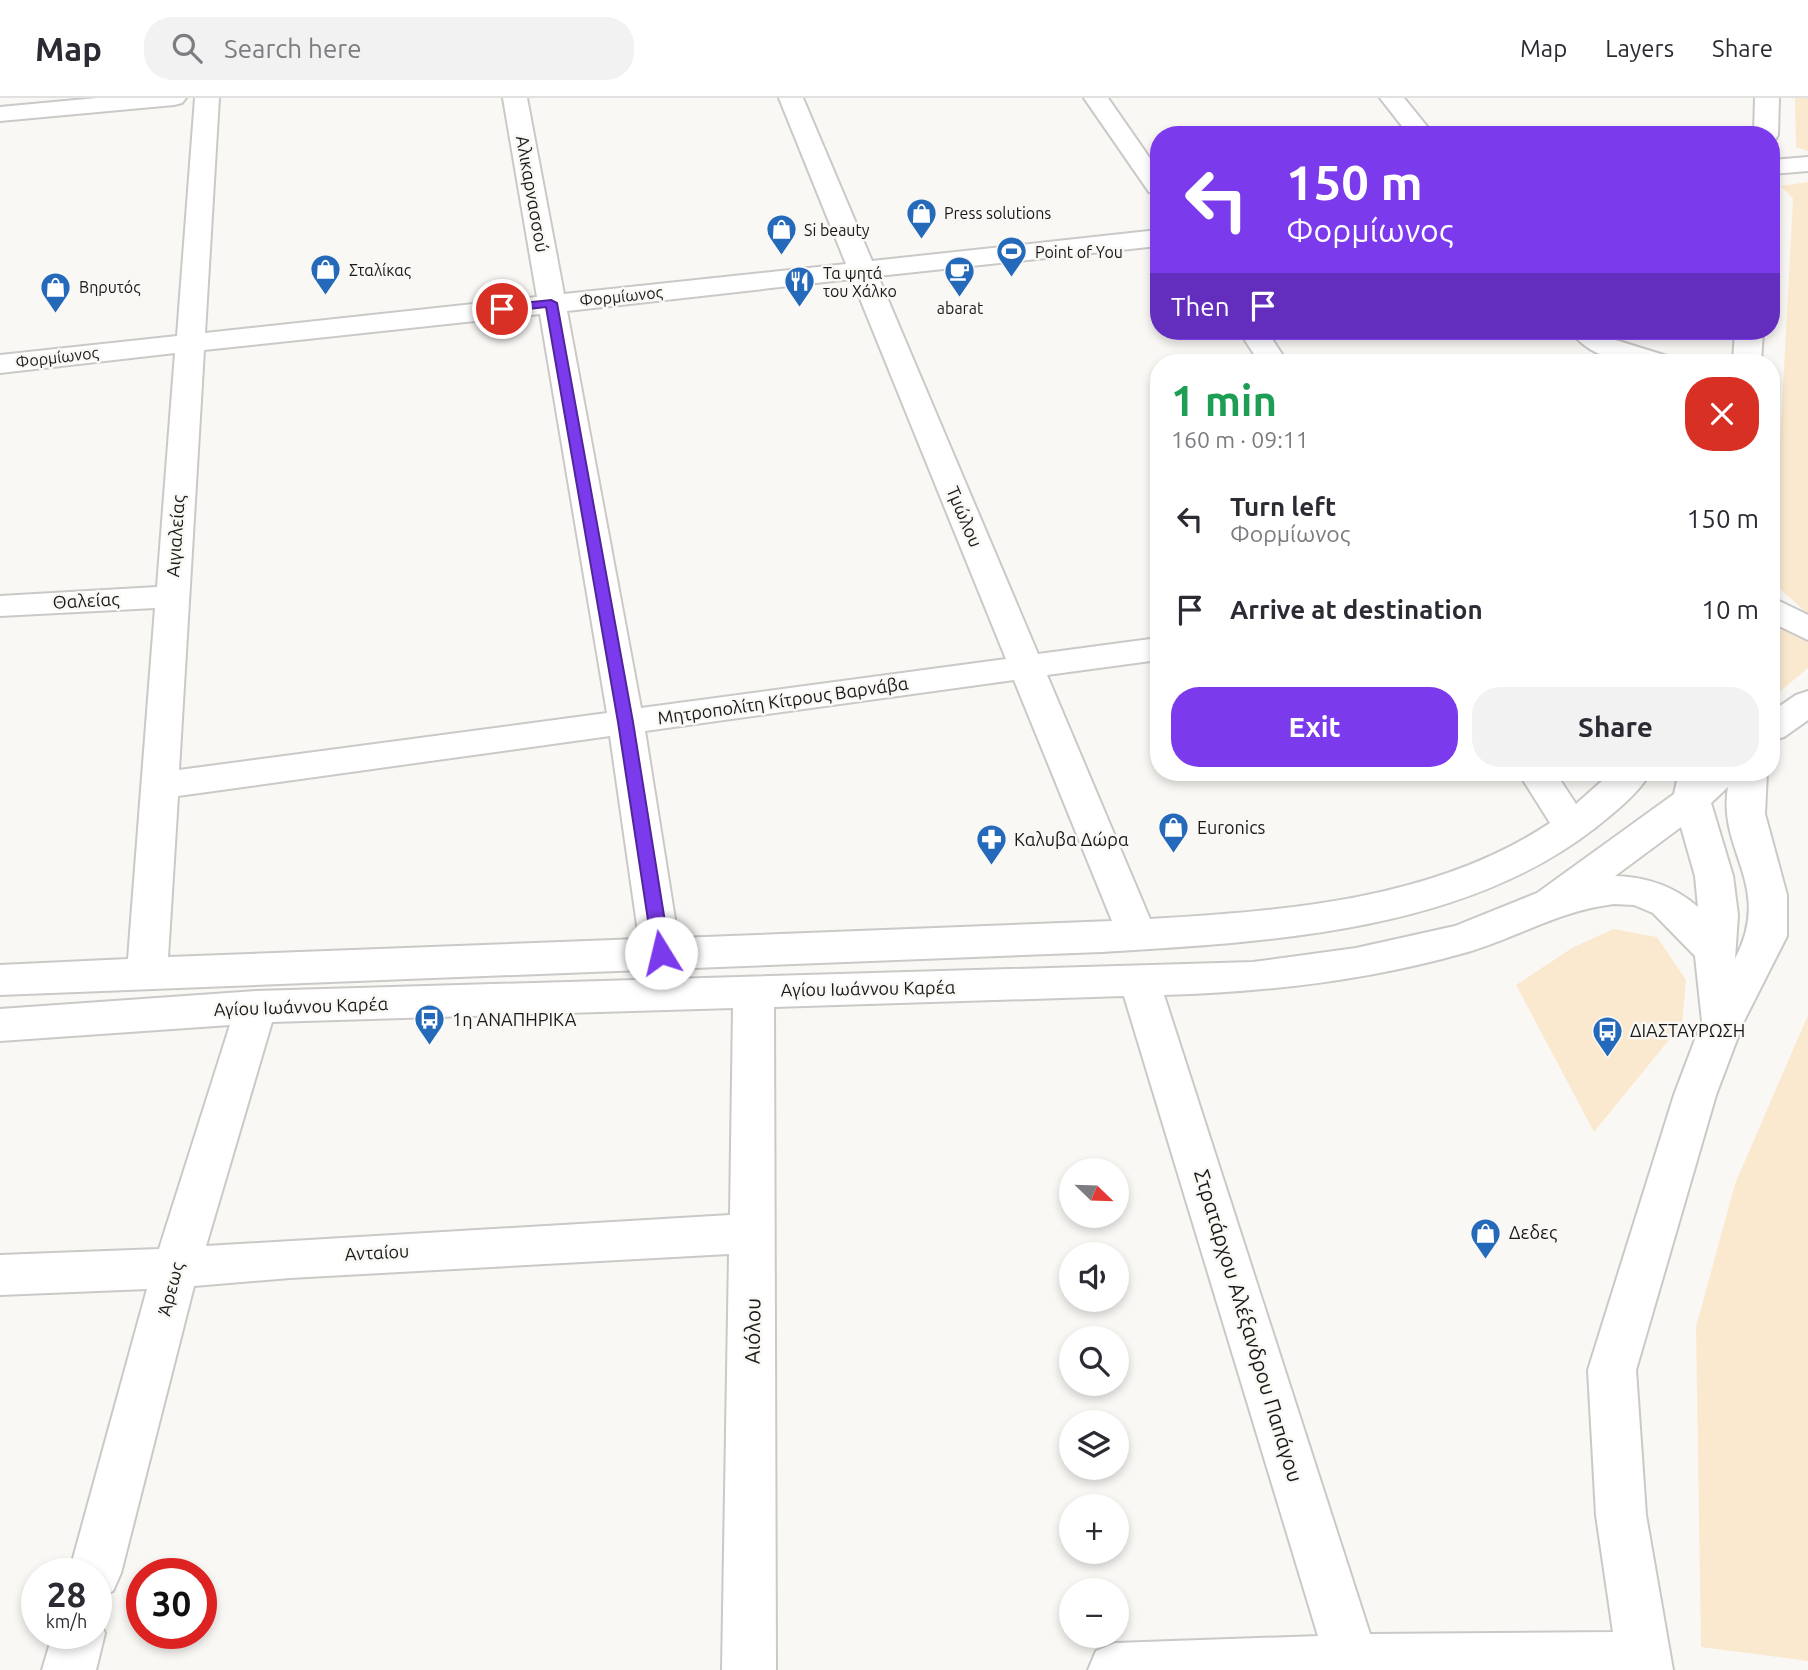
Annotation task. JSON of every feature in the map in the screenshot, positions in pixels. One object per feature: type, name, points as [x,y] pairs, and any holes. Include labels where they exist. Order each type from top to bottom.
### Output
[{"type":"street","points":[[0,114],[174,98]]},
{"type":"street","name":"Αιγιαλείας","points":[[147,973],[207,98]]},
{"type":"street","name":"Αλικαρνασσού","points":[[515,98],[626,722],[661,953]]},
{"type":"street","name":"Τμώλου","points":[[791,98],[1137,935]]},
{"type":"street","points":[[1096,98],[1150,176]]},
{"type":"street","points":[[1392,98],[1415,126]]},
{"type":"street","points":[[1766,126],[1767,98]]},
{"type":"street","points":[[1780,166],[1808,164]]},
{"type":"street","name":"Φορμίωνος","points":[[0,364],[1150,239]]},
{"type":"street","points":[[1595,340],[1599,344],[1631,354]]},
{"type":"street","name":"Θαλείας","points":[[0,606],[172,597]]},
{"type":"street","points":[[1780,613],[1808,629]]},
{"type":"street","name":"Μητροπολίτη Κίτρους Βαρνάβα","points":[[158,786],[1150,650]]},
{"type":"street","points":[[1780,723],[1807,705]]},
{"type":"street","points":[[1542,781],[1572,828]]},
{"type":"street","points":[[0,980],[416,960],[1137,935],[1266,924],[1415,898],[1462,884],[1520,858],[1572,828],[1623,781]]},
{"type":"street","points":[[1115,1670],[1354,1665],[1644,1664],[1621,1516],[1612,1370],[1680,1142],[1723,1021],[1767,936],[1771,920],[1769,901],[1749,833],[1744,788],[1746,781]]},
{"type":"street","points":[[1693,786],[1714,876],[1718,915],[1714,953],[1723,1021]]},
{"type":"street","name":"Αγίου Ιωάννου Καρέα","points":[[0,1025],[256,1007],[1253,977],[1356,963],[1462,939],[1550,904],[1693,786]]},
{"type":"street","points":[[1550,904],[1605,888],[1645,893],[1671,903],[1714,953]]},
{"type":"street","name":"Στρατάρχου Αλέξανδρου Παπάγου","points":[[1140,982],[1354,1665]]},
{"type":"street","name":"Αιόλου","points":[[749,1670],[754,992]]},
{"type":"street","name":"Άρεως","points":[[98,1558],[176,1268],[256,1007]]},
{"type":"street","name":"Ανταίου","points":[[0,1275],[176,1268],[290,1258],[754,1233]]},
{"type":"street","points":[[69,1670],[75,1649]]},
{"type":"shaded area","points":[[1795,98],[1808,98],[1808,151],[1796,147]]},
{"type":"shaded area","points":[[1808,182],[1808,614],[1780,588],[1780,443],[1793,199],[1781,186]]},
{"type":"shaded area","points":[[1780,627],[1808,642],[1808,668],[1780,691]]},
{"type":"shaded area","points":[[1613,929],[1657,937],[1686,980],[1682,1024],[1594,1132],[1516,985],[1572,948]]},
{"type":"shaded area","points":[[1808,1015],[1808,1661],[1701,1647],[1696,1327],[1735,1184]]},
{"type":"place","name":"Press solutions","points":[[921,240]]},
{"type":"place","name":"Si beauty","points":[[781,257]]},
{"type":"place","name":"Point of You","points":[[1012,279]]},
{"type":"place","name":"Σταλίκας","points":[[326,297]]},
{"type":"place","name":"abarat","points":[[960,298]]},
{"type":"place","name":"Τα ψητά του Χάλκο","points":[[800,309]]},
{"type":"place","name":"Βηρυτός","points":[[56,314]]},
{"type":"place","name":"Euronics","points":[[1174,855]]},
{"type":"place","name":"Καλυβα Δώρα","points":[[991,867]]},
{"type":"place","name":"1η ΑΝΑΠΗΡΙΚΑ","points":[[429,1047]]},
{"type":"place","name":"ΔΙΑΣΤΑΥΡΩΣΗ","points":[[1607,1058]]},
{"type":"place","name":"Δεδες","points":[[1486,1260]]},
{"type":"route","points":[[502,309],[551,303],[626,722],[661,953]]}]
